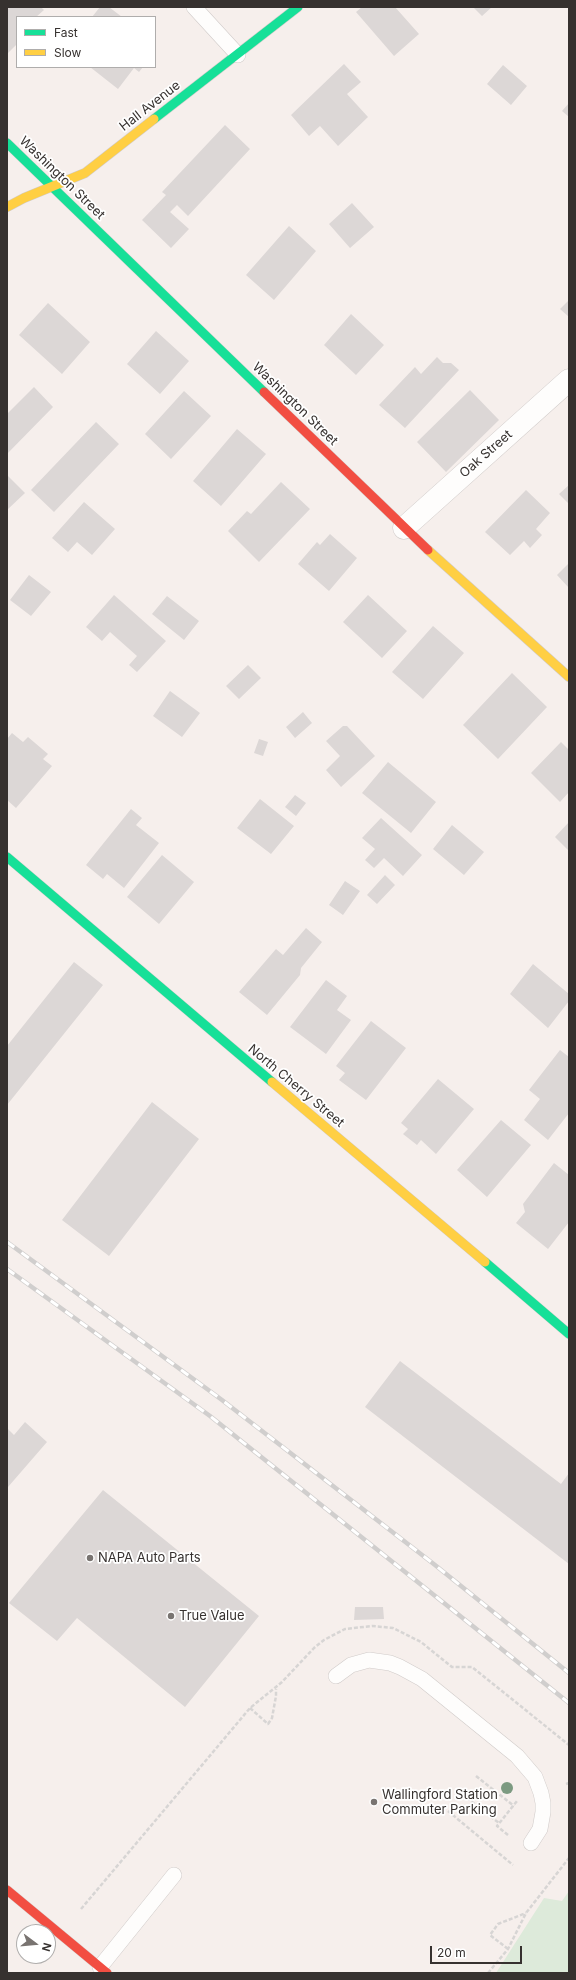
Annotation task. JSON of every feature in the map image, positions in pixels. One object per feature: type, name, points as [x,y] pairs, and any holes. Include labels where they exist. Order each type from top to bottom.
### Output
[{"type":"street","name":"Hall Avenue","points":[[7,207],[24,198],[86,173],[298,7]]},
{"type":"street","name":"Washington Street","points":[[7,143],[404,528],[569,677]]},
{"type":"street","name":"Oak Street","points":[[404,528],[569,380]]},
{"type":"street","name":"North Cherry Street","points":[[7,857],[569,1334]]},
{"type":"street","points":[[7,1890],[103,1970]]},
{"type":"lane","points":[[194,7],[238,55]]},
{"type":"lane","points":[[336,1676],[351,1665],[364,1661],[380,1661],[400,1667],[422,1679],[517,1756],[535,1777],[543,1803],[540,1829],[531,1843]]},
{"type":"lane","points":[[103,1970],[174,1875]]},
{"type":"path","points":[[81,1909],[250,1708],[276,1688],[314,1648],[324,1640],[345,1629],[383,1626],[413,1637],[452,1667],[472,1667],[569,1744]]},
{"type":"path","points":[[250,1708],[268,1724],[272,1718],[276,1688]]},
{"type":"path","points":[[476,1776],[514,1806]]},
{"type":"path","points":[[462,1794],[499,1823]]},
{"type":"path","points":[[514,1840],[497,1826],[518,1801]]},
{"type":"path","points":[[448,1812],[513,1865]]},
{"type":"path","points":[[488,1973],[508,1950],[526,1913],[569,1858]]},
{"type":"path","points":[[508,1950],[490,1935],[498,1924],[526,1913]]},
{"type":"green space","points":[[569,1891],[569,1973],[496,1973],[544,1898],[562,1901]]},
{"type":"building","points":[[7,7],[41,7],[44,10],[37,16],[16,16],[16,45],[7,54]]},
{"type":"building","points":[[100,7],[109,7],[121,16],[93,16]]},
{"type":"building","points":[[362,7],[395,7],[419,34],[394,56],[356,12]]},
{"type":"building","points":[[473,7],[492,7],[482,16]]},
{"type":"building","points":[[344,64],[361,82],[347,94],[368,117],[338,146],[320,126],[309,136],[291,115]]},
{"type":"building","points":[[503,65],[527,86],[511,105],[487,84]]},
{"type":"building","points":[[91,68],[134,68],[118,89]]},
{"type":"building","points":[[134,68],[142,68],[139,72]]},
{"type":"building","points":[[569,103],[569,117],[562,111]]},
{"type":"building","points":[[225,125],[250,149],[188,216],[177,205],[170,212],[189,229],[171,248],[142,220],[166,195],[162,192]]},
{"type":"building","points":[[352,203],[374,227],[350,248],[329,224]]},
{"type":"building","points":[[289,226],[316,251],[274,300],[246,275]]},
{"type":"building","points":[[569,300],[569,317],[560,309]]},
{"type":"building","points":[[48,303],[90,342],[62,374],[19,335]]},
{"type":"building","points":[[351,314],[384,345],[356,375],[324,345]]},
{"type":"building","points":[[156,331],[189,361],[160,394],[127,364]]},
{"type":"building","points":[[437,357],[443,363],[451,363],[459,370],[405,428],[379,405],[415,367],[421,374]]},
{"type":"building","points":[[34,387],[53,407],[7,454],[7,414]]},
{"type":"building","points":[[470,390],[499,420],[446,472],[417,442]]},
{"type":"building","points":[[184,391],[211,416],[171,459],[145,434]]},
{"type":"building","points":[[96,422],[119,444],[54,512],[31,490]]},
{"type":"building","points":[[237,429],[266,454],[221,506],[193,481]]},
{"type":"building","points":[[7,475],[25,493],[7,510]]},
{"type":"building","points":[[281,482],[310,509],[259,562],[228,531],[247,511],[251,514]]},
{"type":"building","points":[[569,485],[569,504],[559,494]]},
{"type":"building","points":[[526,490],[550,513],[536,529],[542,535],[530,548],[524,541],[510,555],[485,532]]},
{"type":"building","points":[[84,502],[115,529],[92,555],[77,542],[68,552],[52,538]]},
{"type":"building","points":[[330,534],[357,558],[329,591],[298,564],[317,542],[320,545]]},
{"type":"building","points":[[569,563],[569,588],[557,575]]},
{"type":"building","points":[[29,575],[51,592],[31,616],[10,600]]},
{"type":"building","points":[[114,595],[166,641],[137,672],[129,665],[137,656],[110,632],[102,641],[86,627]]},
{"type":"building","points":[[368,595],[407,631],[382,658],[343,622]]},
{"type":"building","points":[[167,596],[199,621],[184,640],[152,614]]},
{"type":"building","points":[[433,626],[464,653],[423,699],[392,672]]},
{"type":"building","points":[[248,665],[261,678],[239,699],[226,686]]},
{"type":"building","points":[[512,673],[547,707],[498,759],[463,725]]},
{"type":"building","points":[[170,691],[200,713],[182,737],[153,716]]},
{"type":"building","points":[[303,712],[312,723],[295,738],[286,727]]},
{"type":"building","points":[[343,726],[347,726],[375,756],[341,787],[326,770],[340,756],[326,741]]},
{"type":"building","points":[[12,733],[23,742],[28,737],[48,754],[43,759],[52,766],[16,808],[7,800],[7,739]]},
{"type":"building","points":[[259,739],[268,742],[263,756],[254,753]]},
{"type":"building","points":[[561,742],[569,750],[569,792],[560,802],[531,773]]},
{"type":"building","points":[[388,762],[436,802],[411,833],[362,793]]},
{"type":"building","points":[[295,795],[306,803],[296,816],[285,807]]},
{"type":"building","points":[[260,799],[294,826],[271,854],[237,828]]},
{"type":"building","points":[[131,809],[142,818],[136,825],[159,843],[124,888],[107,874],[103,879],[86,865]]},
{"type":"building","points":[[381,818],[422,855],[403,876],[384,858],[374,868],[365,860],[375,849],[362,838]]},
{"type":"building","points":[[569,822],[569,851],[555,837]]},
{"type":"building","points":[[452,825],[484,852],[464,875],[433,849]]},
{"type":"building","points":[[162,855],[194,882],[159,924],[127,897]]},
{"type":"building","points":[[385,875],[395,885],[377,904],[367,895]]},
{"type":"building","points":[[345,881],[360,891],[343,915],[329,905]]},
{"type":"building","points":[[306,928],[322,942],[301,968],[300,975],[267,1015],[239,992],[276,949],[283,955]]},
{"type":"building","points":[[74,962],[103,985],[7,1105],[7,1046]]},
{"type":"building","points":[[533,964],[569,994],[569,1001],[548,1028],[510,994]]},
{"type":"building","points":[[326,980],[347,996],[337,1010],[351,1020],[326,1054],[290,1027]]},
{"type":"building","points":[[371,1021],[406,1048],[366,1100],[339,1080],[345,1073],[336,1066]]},
{"type":"building","points":[[560,1050],[569,1057],[569,1113],[548,1140],[524,1120],[540,1099],[529,1090]]},
{"type":"building","points":[[438,1079],[474,1109],[436,1154],[421,1140],[417,1145],[403,1134],[408,1129],[401,1123]]},
{"type":"building","points":[[152,1102],[199,1139],[109,1256],[62,1220]]},
{"type":"building","points":[[501,1120],[531,1145],[487,1197],[457,1170]]},
{"type":"building","points":[[554,1163],[569,1175],[569,1222],[548,1249],[516,1223],[525,1212],[523,1204]]},
{"type":"building","points":[[400,1361],[561,1484],[569,1473],[569,1564],[365,1407]]},
{"type":"building","points":[[25,1422],[47,1442],[8,1487],[7,1428],[14,1435]]},
{"type":"building","points":[[103,1490],[259,1616],[185,1707],[77,1618],[57,1641],[9,1603]]},
{"type":"building","points":[[355,1607],[383,1607],[384,1619],[354,1620]]},
{"type":"railway","points":[[7,1242],[222,1400],[435,1565],[569,1673]]},
{"type":"railway","points":[[7,1269],[210,1416],[569,1703]]},
{"type":"traffic: fast","points":[[154,119],[298,7]]},
{"type":"traffic: fast","points":[[7,143],[264,392]]},
{"type":"traffic: fast","points":[[7,857],[272,1082]]},
{"type":"traffic: fast","points":[[485,1262],[569,1334]]},
{"type":"traffic: slow","points":[[7,207],[24,198],[85,173],[154,119]]},
{"type":"traffic: slow","points":[[428,550],[569,677]]},
{"type":"traffic: slow","points":[[272,1082],[485,1262]]},
{"type":"traffic: jam","points":[[264,392],[428,550]]},
{"type":"traffic: jam","points":[[7,1890],[107,1973]]},
{"type":"place","name":"NAPA Auto Parts","points":[[90,1558]]},
{"type":"place","name":"True Value","points":[[171,1616]]},
{"type":"place","name":"Wallingford Station Commuter Parking","points":[[374,1802]]}]
